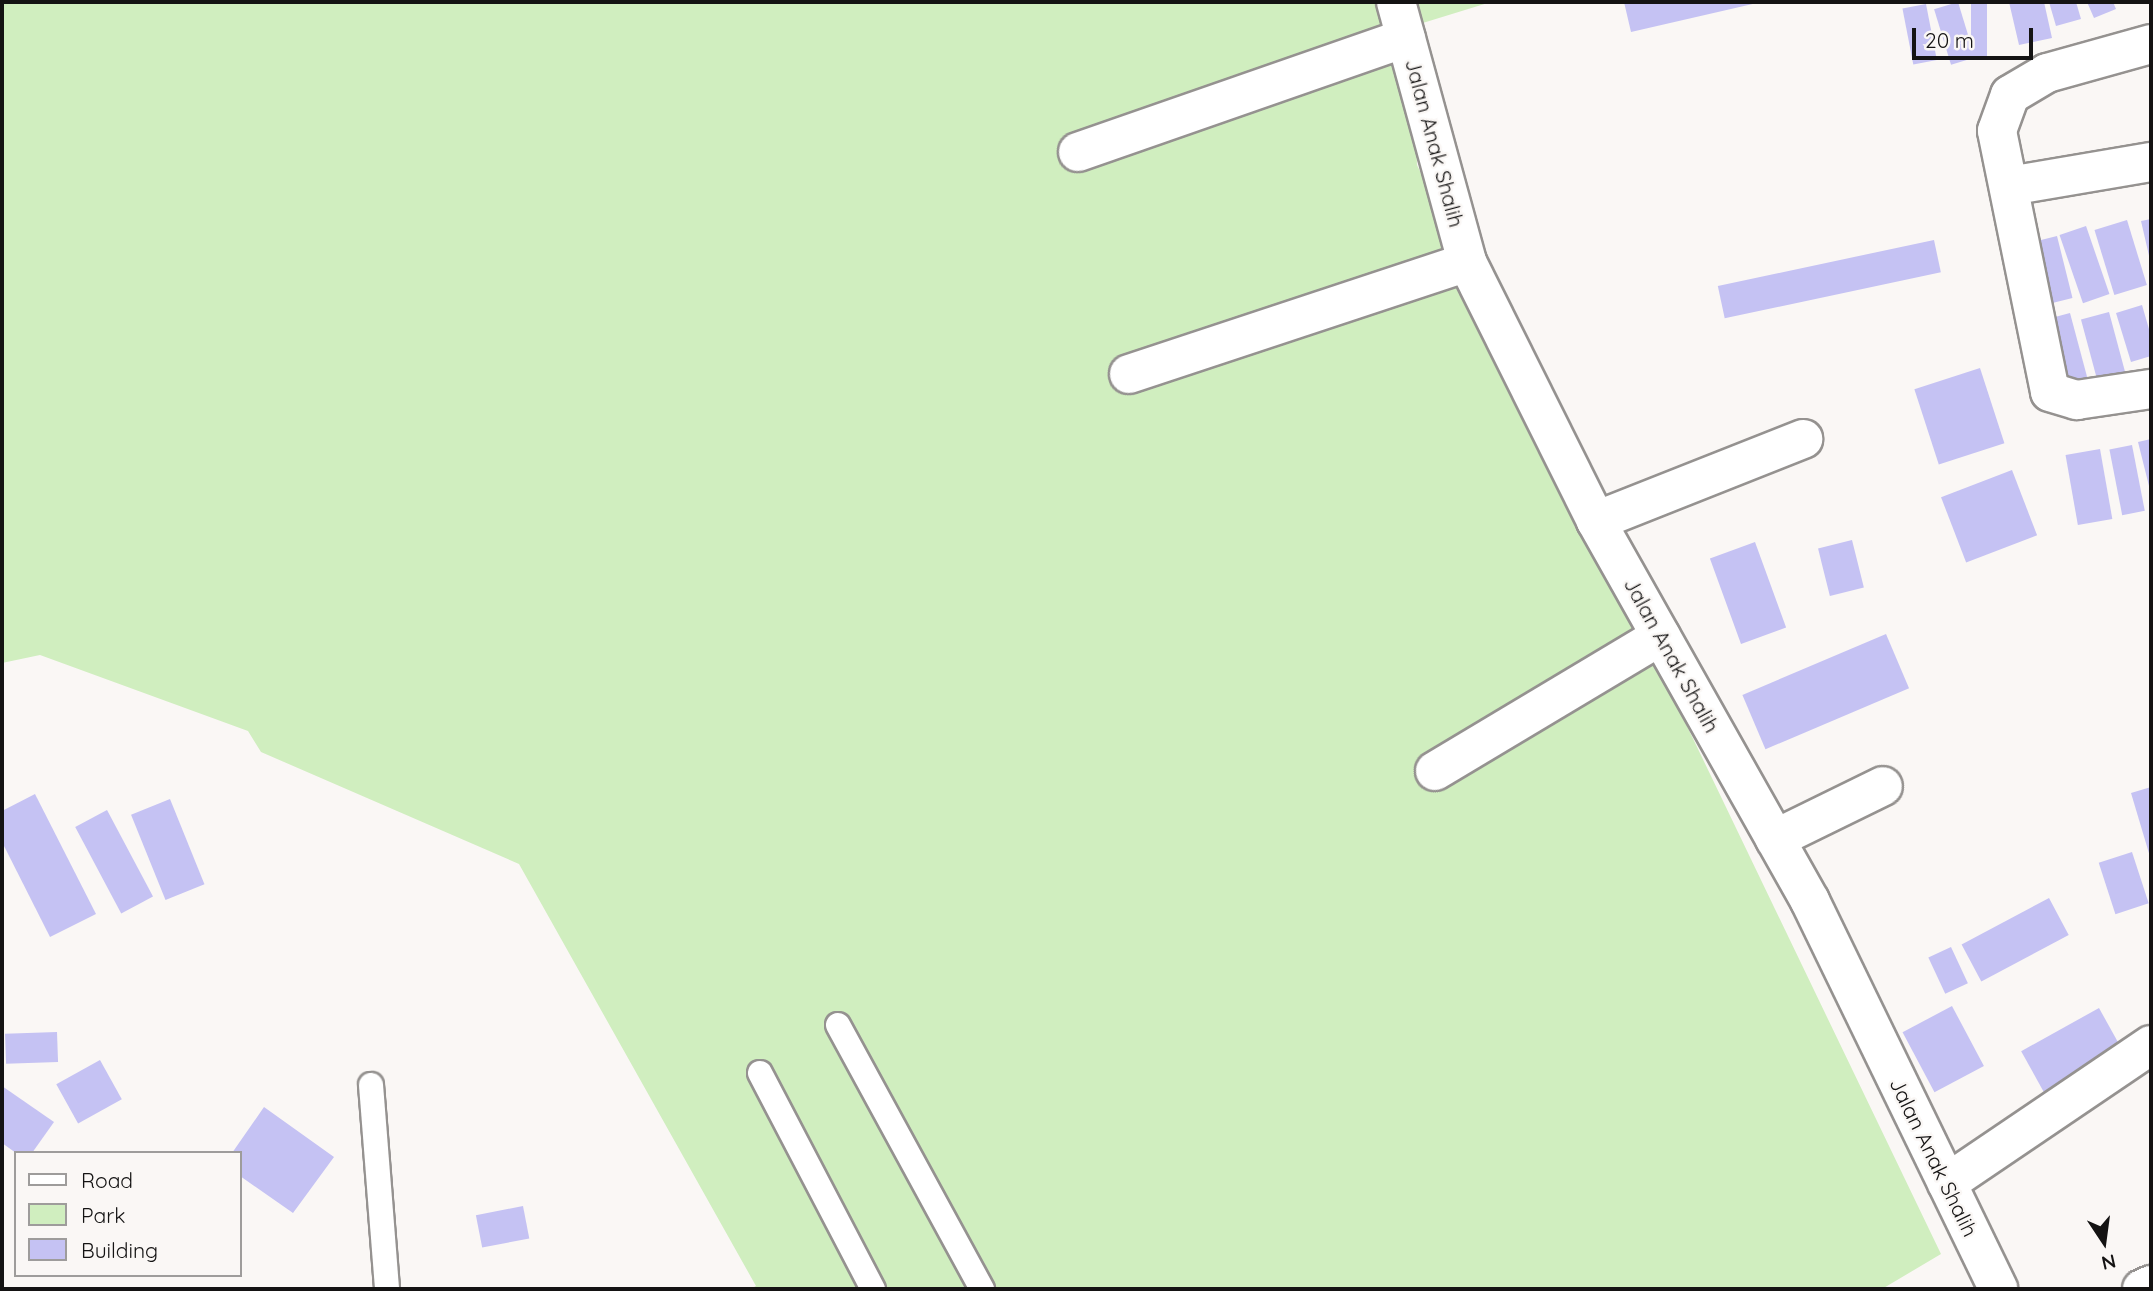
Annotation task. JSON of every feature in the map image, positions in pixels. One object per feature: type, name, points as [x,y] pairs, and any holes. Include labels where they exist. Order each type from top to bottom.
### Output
[{"type":"street","name":"Jalan Anak Shalih","points":[[1396,2],[1467,262],[1595,521],[1810,901],[1998,1289]]},
{"type":"street","points":[[1077,152],[1406,38]]},
{"type":"street","points":[[2151,44],[2047,72],[2010,95],[1997,131],[2050,392],[2077,400],[2151,388]]},
{"type":"street","points":[[2009,186],[2151,162]]},
{"type":"street","points":[[1129,374],[1467,262]]},
{"type":"street","points":[[1595,521],[1803,439]]},
{"type":"street","points":[[1435,771],[1661,636]]},
{"type":"street","points":[[1775,839],[1883,786]]},
{"type":"street","points":[[1947,1183],[2151,1045]]},
{"type":"street","points":[[2143,1289],[2151,1285]]},
{"type":"lane","points":[[838,1025],[982,1289]]},
{"type":"lane","points":[[760,1073],[873,1289]]},
{"type":"lane","points":[[371,1085],[387,1289]]},
{"type":"green space","points":[[2,2],[1491,2],[1413,26],[1417,165],[1941,1254],[1882,1289],[750,1289],[756,1286],[519,864],[261,752],[248,731],[40,655],[2,663]]},
{"type":"building","points":[[1624,2],[1757,2],[1757,3],[1631,32]]},
{"type":"building","points":[[1958,2],[1975,57],[1951,65],[1934,9]]},
{"type":"building","points":[[1971,2],[1987,2],[1987,56],[1971,56]]},
{"type":"building","points":[[2009,2],[2044,2],[2052,38],[2019,45]]},
{"type":"building","points":[[2049,2],[2076,2],[2081,19],[2056,26]]},
{"type":"building","points":[[2087,2],[2113,2],[2116,9],[2094,18]]},
{"type":"building","points":[[1926,4],[1937,60],[1913,65],[1902,9]]},
{"type":"building","points":[[2151,219],[2151,260],[2150,260],[2141,221]]},
{"type":"building","points":[[2127,220],[2147,285],[2114,295],[2094,230]]},
{"type":"building","points":[[2086,226],[2109,294],[2083,303],[2060,235]]},
{"type":"building","points":[[2057,236],[2072,298],[2044,305],[2029,243]]},
{"type":"building","points":[[1934,240],[1941,272],[1725,318],[1718,286]]},
{"type":"building","points":[[2142,305],[2151,336],[2151,356],[2131,362],[2116,313]]},
{"type":"building","points":[[2109,312],[2126,374],[2098,381],[2081,320]]},
{"type":"building","points":[[2070,313],[2088,380],[2060,387],[2042,321]]},
{"type":"building","points":[[1980,368],[2004,443],[1939,464],[1914,389]]},
{"type":"building","points":[[2151,439],[2151,490],[2150,490],[2138,442]]},
{"type":"building","points":[[2132,445],[2145,511],[2122,515],[2109,449]]},
{"type":"building","points":[[2100,449],[2112,519],[2078,525],[2066,455]]},
{"type":"building","points":[[2012,470],[2037,535],[1966,563],[1941,497]]},
{"type":"building","points":[[1852,540],[1864,588],[1830,596],[1818,548]]},
{"type":"building","points":[[1755,542],[1786,628],[1741,644],[1710,558]]},
{"type":"building","points":[[1886,634],[1909,688],[1765,749],[1742,695]]},
{"type":"building","points":[[2151,787],[2151,860],[2131,793]]},
{"type":"building","points":[[35,794],[96,914],[50,937],[2,842],[2,811]]},
{"type":"building","points":[[170,799],[204,884],[166,900],[131,815]]},
{"type":"building","points":[[107,810],[153,897],[121,913],[75,827]]},
{"type":"building","points":[[2132,852],[2149,903],[2115,914],[2099,863]]},
{"type":"building","points":[[2049,898],[2069,935],[1981,982],[1962,944]]},
{"type":"building","points":[[1951,947],[1968,983],[1945,994],[1928,958]]},
{"type":"building","points":[[1952,1006],[1984,1066],[1934,1092],[1903,1032]]},
{"type":"building","points":[[2099,1008],[2123,1051],[2045,1094],[2021,1051]]},
{"type":"building","points":[[57,1032],[58,1062],[6,1064],[5,1034]]},
{"type":"building","points":[[100,1060],[122,1099],[78,1124],[56,1084]]},
{"type":"building","points":[[2,1086],[54,1122],[33,1151],[14,1152],[2,1143]]},
{"type":"building","points":[[264,1107],[334,1157],[293,1213],[242,1177],[242,1151],[233,1151]]},
{"type":"building","points":[[523,1206],[529,1238],[482,1248],[476,1215]]}]
